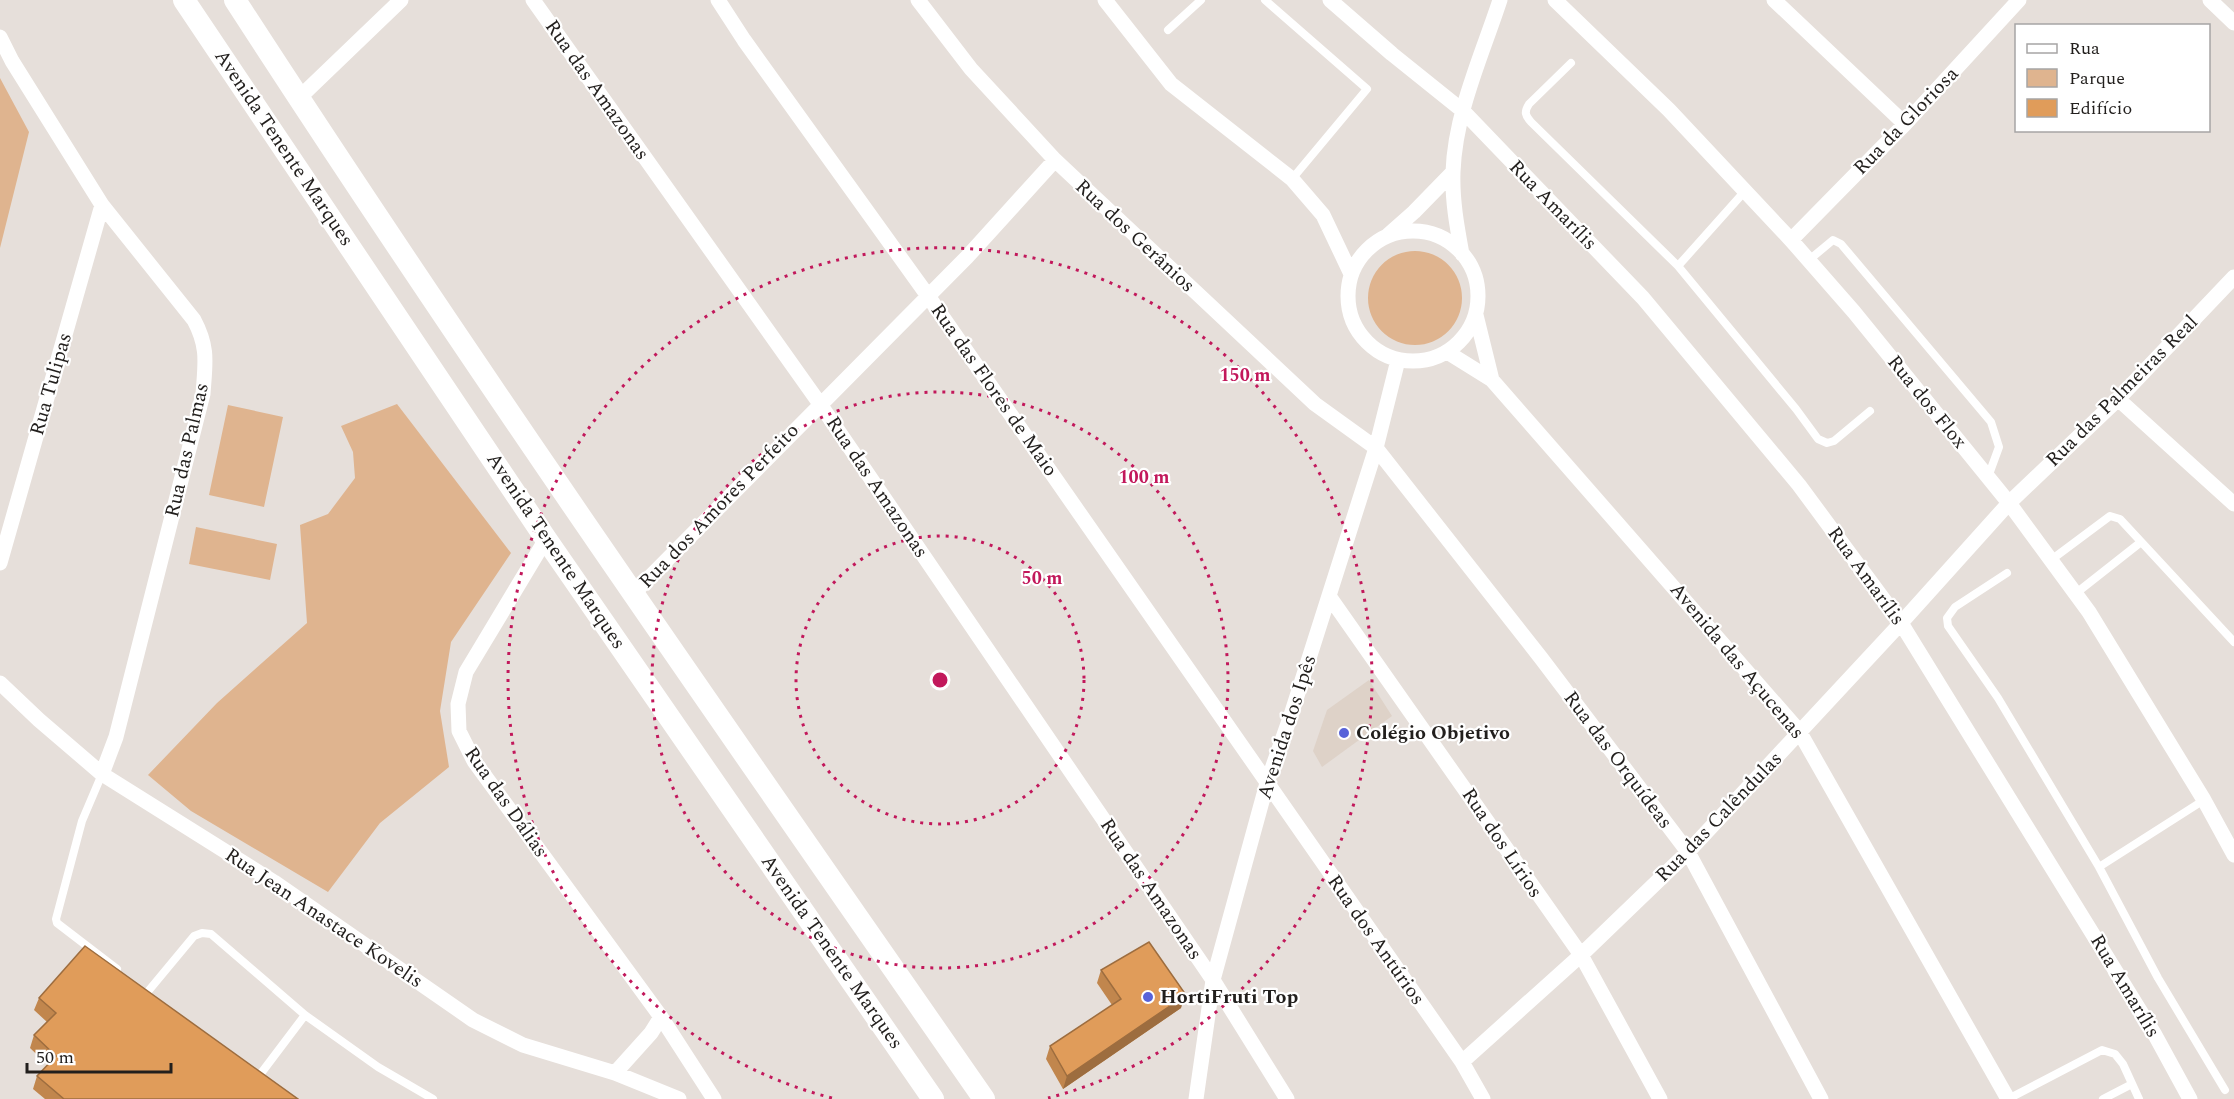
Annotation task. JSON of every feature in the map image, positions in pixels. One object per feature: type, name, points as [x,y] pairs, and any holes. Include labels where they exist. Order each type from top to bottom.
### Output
[{"type":"main road","name":"Avenida Tenente Marques","points":[[184,0],[546,539],[933,1099]]},
{"type":"main road","name":"Avenida Tenente Marques","points":[[235,0],[633,594],[984,1099]]},
{"type":"street","points":[[299,98],[401,0]]},
{"type":"street","name":"Rua das Amazonas","points":[[533,0],[820,404],[1212,980],[1287,1099]]},
{"type":"street","name":"Rua das Flores de Maio","points":[[718,0],[744,40],[928,296],[1267,783]]},
{"type":"street","name":"Rua dos Gerânios","points":[[918,0],[971,69],[1055,160],[1315,404],[1376,448]]},
{"type":"street","points":[[1105,0],[1172,84],[1292,179],[1323,215],[1352,274]]},
{"type":"street","name":"Rua Amarílis","points":[[1330,0],[1463,111],[1642,298],[1799,485],[1901,623],[2142,1014],[2190,1099]]},
{"type":"street","points":[[1462,254],[1455,218],[1453,172],[1456,143],[1463,111],[1500,0]]},
{"type":"street","name":"Rua dos Flox","points":[[1555,0],[1669,110],[1791,240],[1861,321],[2009,503],[2095,622],[2204,800],[2234,855]]},
{"type":"street","points":[[1774,0],[1905,124]]},
{"type":"street","name":"Rua da Gloriosa","points":[[1791,240],[1905,124],[2019,0]]},
{"type":"street","points":[[2210,0],[2234,23]]},
{"type":"street","name":"Rua das Palmas","points":[[0,37],[12,61],[102,205],[194,320],[203,336],[206,352],[203,394],[116,737],[102,774]]},
{"type":"street","name":"Rua dos Amores Perfeito","points":[[633,594],[967,257],[1055,160]]},
{"type":"street","points":[[1386,237],[1403,232],[1420,231],[1436,236],[1450,243],[1471,267],[1477,283],[1476,315],[1470,330],[1447,352],[1417,362],[1398,360],[1380,352],[1365,340],[1355,326],[1349,309],[1348,291],[1352,274],[1365,252],[1414,212],[1453,172]]},
{"type":"street","name":"Rua Tulipas","points":[[0,563],[102,205]]},
{"type":"street","name":"Rua das Palmeiras Real","points":[[2009,503],[2118,399],[2234,277]]},
{"type":"street","name":"Avenida das Açucenas","points":[[1476,315],[1492,380]]},
{"type":"street","name":"Avenida das Açucenas","points":[[1447,352],[1492,380],[1799,731],[2008,1099]]},
{"type":"street","name":"Avenida dos Ipês","points":[[1196,1099],[1212,980],[1267,783],[1292,715],[1376,448],[1398,360]]},
{"type":"street","points":[[2118,399],[2234,504]]},
{"type":"street","name":"Rua das Orquídeas","points":[[1376,448],[1541,658],[1688,852],[1821,1099]]},
{"type":"street","name":"Rua das Calêndulas","points":[[1462,1062],[1581,955],[1688,852],[2009,503]]},
{"type":"street","name":"Rua das Dálias","points":[[546,539],[466,672],[458,704],[459,731],[474,761],[661,1017],[714,1099]]},
{"type":"street","name":"Rua dos Lírios","points":[[1329,596],[1581,955],[1660,1099]]},
{"type":"street","name":"Rua Jean Anastace Kovelis","points":[[0,682],[39,720],[102,774],[274,882],[473,1020],[523,1045],[615,1073],[679,1099]]},
{"type":"street","name":"Rua dos Antúrios","points":[[1267,783],[1462,1062],[1482,1099]]},
{"type":"street","points":[[615,1073],[651,1034],[661,1017]]},
{"type":"lane","points":[[1168,30],[1201,0]]},
{"type":"lane","points":[[1265,0],[1367,89],[1292,179]]},
{"type":"lane","points":[[1571,63],[1529,104],[1525,110],[1526,115],[1678,266],[1823,442],[1834,441],[1870,411]]},
{"type":"lane","points":[[1678,266],[1745,191]]},
{"type":"lane","points":[[1809,260],[1833,240],[1841,244],[1991,422],[2000,447],[1988,477]]},
{"type":"lane","points":[[2051,560],[2110,516],[2120,519],[2234,642]]},
{"type":"lane","points":[[2075,594],[2141,542]]},
{"type":"lane","points":[[2007,573],[1955,608],[1947,618],[1948,626],[1998,698],[2099,867],[2158,978],[2225,1090]]},
{"type":"lane","points":[[102,774],[82,821],[56,918],[57,923],[122,974]]},
{"type":"lane","points":[[2099,867],[2204,800]]},
{"type":"lane","points":[[137,988],[145,994],[194,936],[202,933],[211,934],[305,1015],[378,1067],[433,1099]]},
{"type":"lane","points":[[259,1076],[305,1015]]},
{"type":"lane","points":[[2008,1099],[2102,1050],[2115,1054],[2123,1064],[2139,1099]]},
{"type":"lane","points":[[2103,1099],[2132,1084]]},
{"type":"shaded area","name":"Colégio Objetivo","points":[[1369,680],[1392,716],[1322,767],[1313,751],[1327,710]]},
{"type":"green space","points":[[0,78],[29,132],[0,248]]},
{"type":"green space","points":[[1415,251],[1433,254],[1448,265],[1459,280],[1462,298],[1459,316],[1448,331],[1433,342],[1415,345],[1397,342],[1382,331],[1371,316],[1368,298],[1371,280],[1382,265],[1397,254]]},
{"type":"green space","points":[[397,404],[511,553],[451,642],[440,711],[449,767],[380,823],[328,892],[191,811],[148,775],[217,703],[307,623],[300,525],[328,514],[355,478],[353,452],[341,426]]},
{"type":"green space","points":[[228,405],[283,417],[264,507],[209,495]]},
{"type":"green space","points":[[196,527],[277,544],[270,580],[189,564]]},
{"type":"building","points":[[1149,942],[1186,995],[1067,1076],[1050,1046],[1121,999],[1101,970]]},
{"type":"building","points":[[85,946],[298,1099],[64,1099],[37,1076],[56,1056],[34,1035],[56,1013],[39,998]]},
{"type":"place","name":"Colégio Objetivo","points":[[1344,733]]},
{"type":"place","name":"HortiFruti Top","points":[[1148,997]]}]
